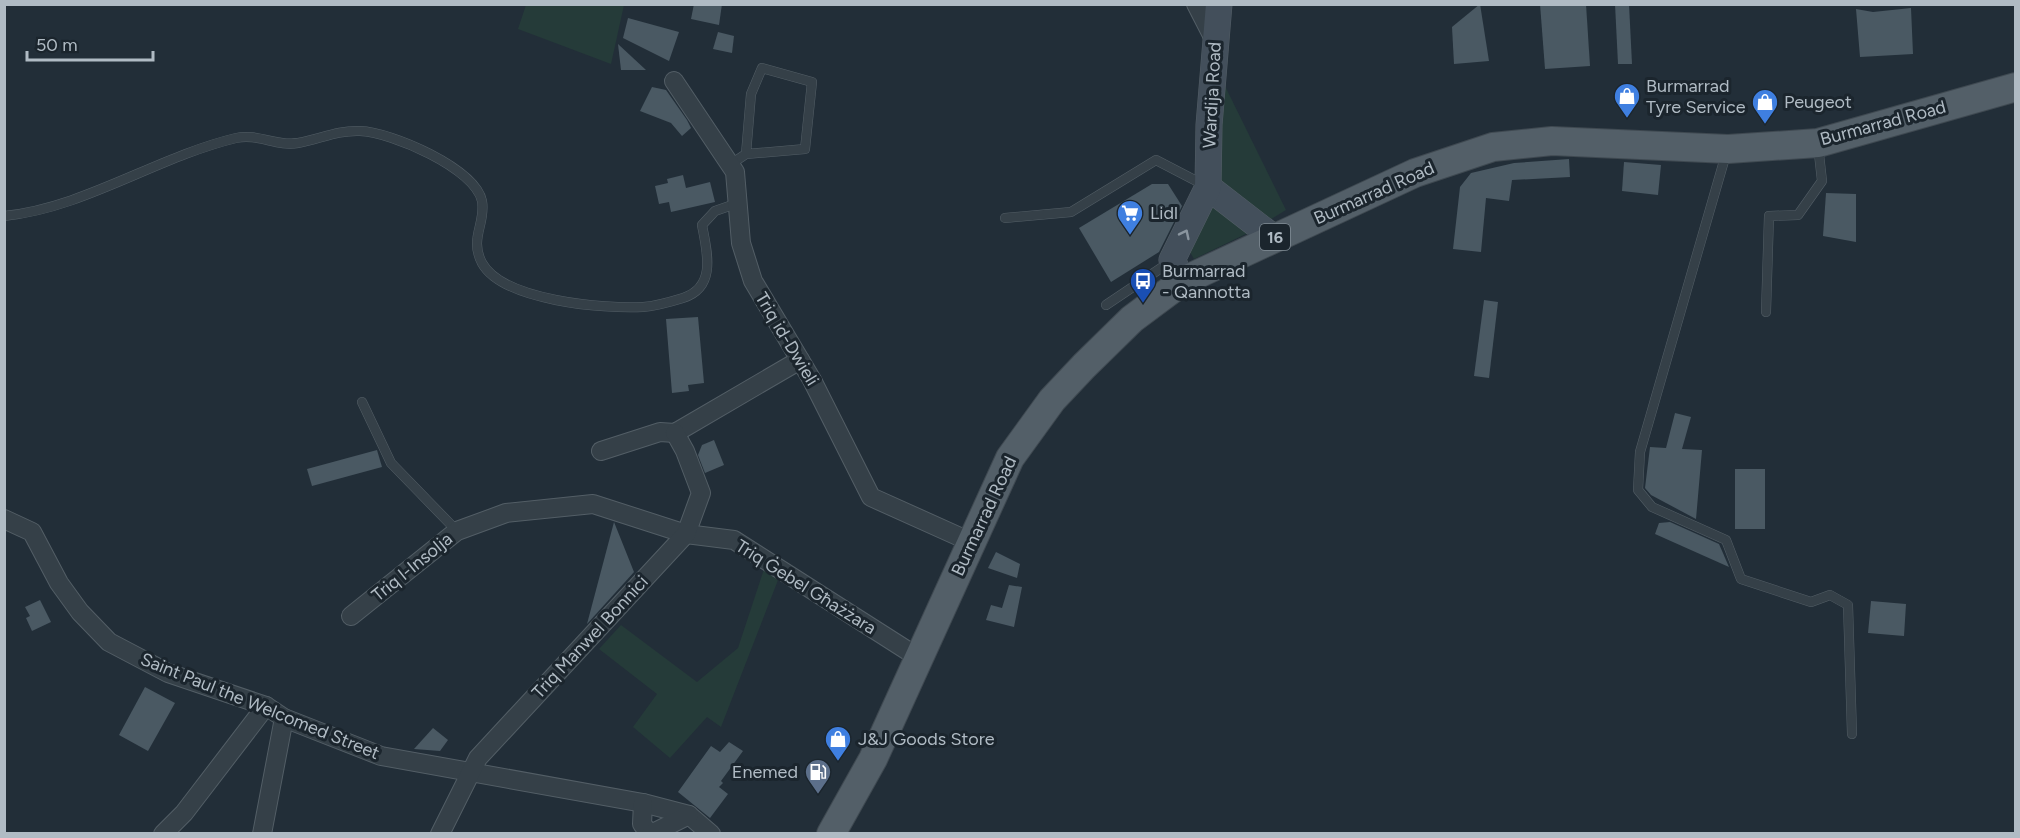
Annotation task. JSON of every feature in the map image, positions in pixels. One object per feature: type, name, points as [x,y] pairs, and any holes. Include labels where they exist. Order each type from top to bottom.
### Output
[{"type":"main road","name":"Burmarrad Road","points":[[831,834],[873,759],[1010,458],[1052,400],[1178,271],[1274,238],[1415,173],[1493,147],[1552,141],[1728,149],[1818,142],[2016,87]]},
{"type":"street","points":[[1196,4],[1215,41]]},
{"type":"street","name":"Wardija Road","points":[[1178,271],[1208,187],[1219,4]]},
{"type":"street","name":"Triq id-Dwieli","points":[[675,81],[731,164],[736,179],[742,250],[753,281],[800,360],[871,496],[971,542]]},
{"type":"street","points":[[1208,187],[1274,238]]},
{"type":"street","points":[[601,451],[660,432],[675,433],[800,360]]},
{"type":"street","name":"Triq Manwel Bonnici","points":[[440,834],[478,758],[686,534],[701,493],[686,451],[675,433]]},
{"type":"street","name":"Triq l-Insolja","points":[[351,616],[457,531],[506,513],[592,504],[686,534]]},
{"type":"street","name":"Saint Paul the Welcomed Street","points":[[4,519],[32,532],[59,583],[80,612],[109,642],[168,673],[266,706],[284,718],[381,756],[643,803],[689,815],[711,834]]},
{"type":"street","name":"Triq Ġebel Għażżara","points":[[686,534],[734,540],[919,658]]},
{"type":"street","points":[[163,834],[184,813],[266,706]]},
{"type":"street","points":[[262,834],[284,718]]},
{"type":"street","points":[[643,803],[642,824],[651,834],[689,815]]},
{"type":"lane","points":[[731,164],[746,154],[805,149],[812,82],[762,68],[751,94],[746,154]]},
{"type":"lane","points":[[4,216],[25,214],[76,199],[166,159],[238,137],[256,136],[287,144],[340,131],[362,131],[393,137],[420,147],[472,185],[482,200],[475,243],[483,264],[502,280],[526,293],[582,305],[643,307],[694,294],[706,280],[708,261],[702,225],[715,211],[738,203]]},
{"type":"lane","points":[[1766,312],[1769,216],[1797,215],[1822,181],[1818,142]]},
{"type":"lane","points":[[1728,149],[1640,452],[1638,490],[1653,507],[1726,540],[1741,579],[1811,602],[1830,595],[1848,605],[1852,734]]},
{"type":"lane","points":[[1005,218],[1071,212],[1156,160],[1208,187]]},
{"type":"lane","points":[[1106,305],[1178,271]]},
{"type":"lane","points":[[362,402],[390,463],[457,531]]},
{"type":"green space","points":[[526,5],[624,5],[611,64],[518,29]]},
{"type":"green space","points":[[1223,82],[1286,210],[1268,221],[1218,179]]},
{"type":"green space","points":[[1214,200],[1250,232],[1194,259],[1187,247]]},
{"type":"green space","points":[[765,566],[780,575],[721,727],[707,717],[670,758],[633,727],[657,694],[599,649],[621,625],[697,682],[738,648]]},
{"type":"building","points":[[694,4],[722,4],[719,25],[691,19]]},
{"type":"building","points":[[1480,4],[1489,61],[1454,64],[1452,27]]},
{"type":"building","points":[[1540,4],[1586,4],[1590,66],[1545,69]]},
{"type":"building","points":[[1615,4],[1629,4],[1632,64],[1618,64]]},
{"type":"building","points":[[1911,8],[1913,54],[1860,57],[1856,9],[1873,12]]},
{"type":"building","points":[[628,18],[679,32],[669,61],[623,38]]},
{"type":"building","points":[[718,32],[734,36],[732,53],[713,49]]},
{"type":"building","points":[[618,44],[646,70],[621,70]]},
{"type":"building","points":[[652,87],[666,90],[687,120],[691,128],[682,136],[671,123],[640,111]]},
{"type":"building","points":[[1569,159],[1570,177],[1512,180],[1509,201],[1486,198],[1481,252],[1453,249],[1460,187],[1471,173],[1514,163]]},
{"type":"building","points":[[1624,162],[1661,165],[1658,195],[1622,191]]},
{"type":"building","points":[[683,175],[686,188],[710,182],[715,202],[671,212],[669,202],[659,204],[655,186],[668,183],[667,179]]},
{"type":"building","name":"Lidl","points":[[1152,184],[1168,184],[1182,206],[1159,252],[1111,282],[1079,228]]},
{"type":"building","points":[[1826,193],[1856,194],[1856,242],[1823,236]]},
{"type":"building","points":[[1484,300],[1498,302],[1489,378],[1474,376]]},
{"type":"building","points":[[698,317],[704,383],[688,385],[689,391],[672,393],[666,319]]},
{"type":"building","points":[[1675,413],[1691,417],[1682,449],[1702,450],[1696,519],[1651,495],[1645,488],[1650,447],[1666,448]]},
{"type":"building","points":[[714,440],[724,465],[705,473],[698,455],[702,445]]},
{"type":"building","points":[[377,450],[382,467],[312,486],[307,469]]},
{"type":"building","points":[[1735,469],[1765,469],[1765,529],[1735,529]]},
{"type":"building","points":[[614,522],[634,572],[587,624]]},
{"type":"building","points":[[1670,522],[1719,544],[1729,567],[1655,534],[1659,523]]},
{"type":"building","points":[[996,552],[1020,564],[1017,578],[988,568]]},
{"type":"building","points":[[1009,585],[1022,587],[1014,627],[986,620],[991,605],[1002,608]]},
{"type":"building","points":[[40,600],[51,622],[32,631],[26,618],[30,616],[25,607]]},
{"type":"building","points":[[1871,601],[1906,604],[1904,636],[1868,633]]},
{"type":"building","points":[[145,687],[175,703],[148,751],[119,735]]},
{"type":"building","points":[[433,728],[448,740],[440,751],[414,749]]},
{"type":"building","points":[[729,742],[743,751],[721,781],[723,783],[719,787],[728,794],[710,818],[678,792],[711,746],[720,752]]},
{"type":"place","name":"Burmarrad Tyre Service","points":[[1627,119]]},
{"type":"place","name":"Peugeot","points":[[1765,125]]},
{"type":"place","name":"Lidl","points":[[1130,236]]},
{"type":"place","name":"Burmarrad - Qannotta","points":[[1143,304]]},
{"type":"place","name":"J&J Goods Store","points":[[838,762]]},
{"type":"place","name":"Enemed","points":[[818,795]]}]
